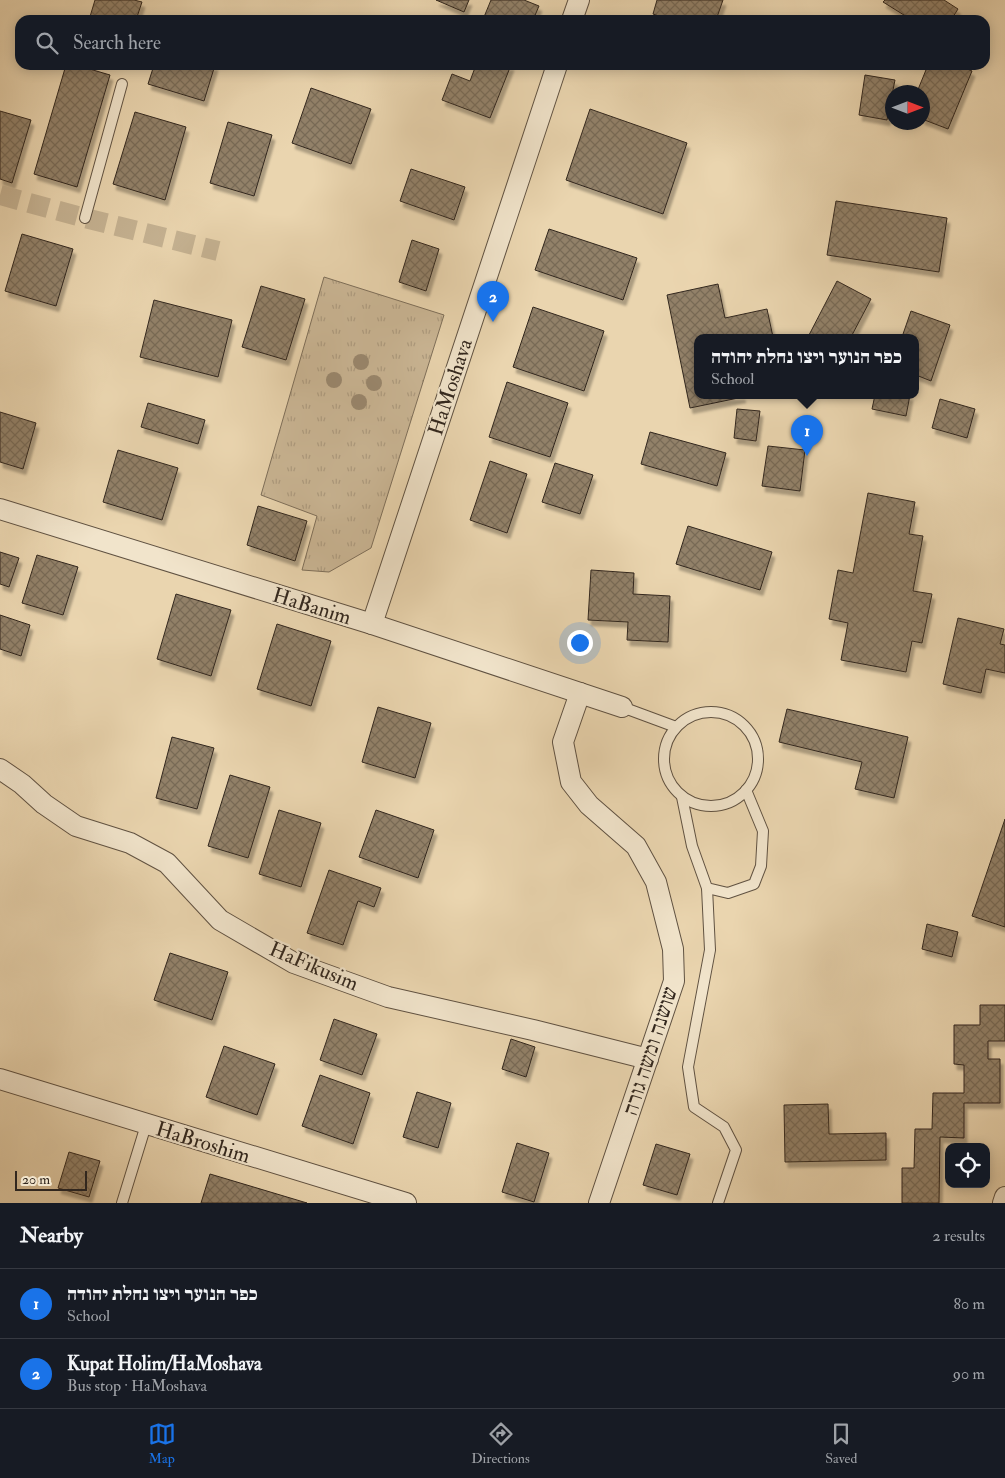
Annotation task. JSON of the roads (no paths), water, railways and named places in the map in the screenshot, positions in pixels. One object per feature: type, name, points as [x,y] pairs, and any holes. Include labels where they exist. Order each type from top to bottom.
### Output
[{"type":"street","points":[[574,15],[579,0]]},
{"type":"street","name":"HaMoshava","points":[[372,624],[556,70]]},
{"type":"street","name":"HaBanim","points":[[0,509],[372,624],[622,707]]},
{"type":"street","name":"שושנה ומשה גורה","points":[[580,693],[563,742],[571,782],[589,806],[636,846],[656,882],[673,948],[674,981],[598,1203]]},
{"type":"street","name":"HaFikusim","points":[[0,768],[22,784],[44,804],[76,826],[130,843],[167,863],[220,920],[294,962],[388,997],[648,1058]]},
{"type":"street","name":"HaBroshim","points":[[0,1079],[406,1203]]},
{"type":"street","points":[[1003,1203],[1005,1198]]},
{"type":"lane","points":[[85,218],[122,84]]},
{"type":"lane","points":[[622,707],[676,727]]},
{"type":"lane","points":[[702,712],[718,712],[733,717],[745,727],[754,740],[758,755],[757,770],[751,785],[746,790],[727,804],[712,807],[696,804],[682,797],[672,786],[665,771],[664,756],[667,741],[676,727],[688,718],[702,712]]},
{"type":"lane","points":[[707,888],[728,892],[754,884],[761,866],[763,831],[746,790]]},
{"type":"lane","points":[[682,797],[692,846],[707,888],[710,950],[688,1067],[694,1107],[724,1127],[736,1150],[718,1203]]},
{"type":"lane","points":[[122,1203],[146,1125]]},
{"type":"tunnel","points":[[0,195],[218,251]]},
{"type":"place","name":"Kupat Holim/HaMoshava","points":[[493,322]]},
{"type":"place","name":"כפר הנוער ויצו נחלת יהודה","points":[[807,456]]}]
